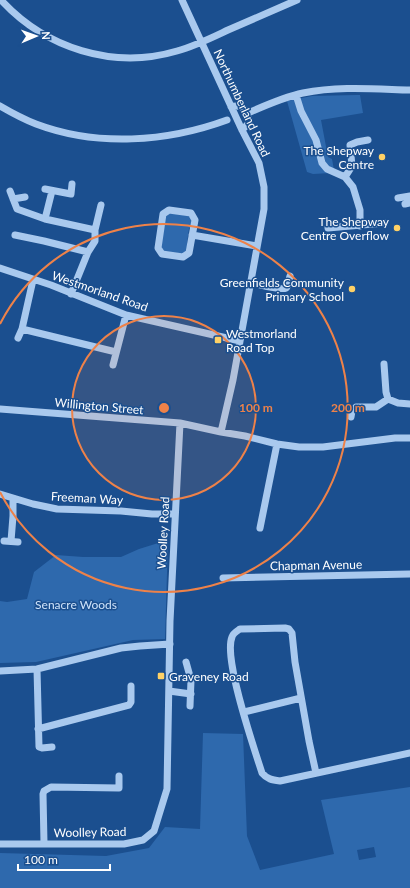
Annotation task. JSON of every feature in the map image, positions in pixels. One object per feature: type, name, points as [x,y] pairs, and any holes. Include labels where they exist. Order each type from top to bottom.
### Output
[{"type":"street","points":[[0,0],[29,26],[50,39],[70,47],[95,54],[128,58],[177,51],[297,0]]},
{"type":"street","name":"Northumberland Road","points":[[182,0],[231,107],[259,163],[264,187],[264,209],[233,380],[221,432]]},
{"type":"street","points":[[248,113],[275,101],[296,95],[333,89],[410,90]]},
{"type":"street","points":[[296,95],[300,111],[316,140],[322,163],[327,169],[345,177],[353,186],[360,210],[360,226]]},
{"type":"street","points":[[0,106],[36,124],[61,132],[101,138],[132,139],[165,136],[194,130],[227,120]]},
{"type":"street","points":[[231,107],[240,106],[248,113],[249,123],[242,130]]},
{"type":"street","points":[[345,177],[352,166],[350,145],[368,140]]},
{"type":"street","points":[[46,219],[49,190],[70,194],[72,184]]},
{"type":"street","points":[[10,191],[17,208],[46,219],[95,230]]},
{"type":"street","points":[[398,198],[410,196]]},
{"type":"street","points":[[13,199],[25,197]]},
{"type":"street","points":[[71,294],[88,252],[95,240],[95,230],[101,205]]},
{"type":"street","points":[[169,210],[191,214],[195,220],[192,235],[189,254],[186,256],[183,257],[162,254],[159,251],[158,248],[164,214],[166,211],[169,210]]},
{"type":"street","points":[[328,228],[384,223]]},
{"type":"street","points":[[15,235],[44,240],[88,252]]},
{"type":"street","points":[[192,235],[257,246]]},
{"type":"street","name":"Westmorland Road","points":[[0,268],[51,285],[126,315],[240,341]]},
{"type":"street","points":[[251,282],[277,288],[285,288],[288,286],[290,276]]},
{"type":"street","points":[[18,338],[22,329],[33,280]]},
{"type":"street","points":[[113,365],[126,315]]},
{"type":"street","points":[[22,329],[116,352]]},
{"type":"street","points":[[384,364],[388,399]]},
{"type":"street","points":[[388,399],[398,403],[410,404]]},
{"type":"street","points":[[351,417],[352,411],[356,407],[376,407],[388,399]]},
{"type":"street","name":"Willington Street","points":[[0,409],[180,423],[277,444],[299,446],[323,447],[395,438],[410,438]]},
{"type":"street","name":"Woolley Road","points":[[0,844],[107,844],[136,842],[143,840],[154,831],[167,789],[170,621],[180,423]]},
{"type":"street","points":[[260,528],[277,444]]},
{"type":"street","name":"Freeman Way","points":[[0,494],[13,499],[57,509],[175,514]]},
{"type":"street","points":[[11,541],[13,499]]},
{"type":"street","name":"Chapman Avenue","points":[[223,578],[410,574]]},
{"type":"street","points":[[316,773],[308,741],[295,662],[294,639],[290,629],[240,629],[235,632],[231,638],[232,672],[262,773],[266,778],[280,781],[410,753]]},
{"type":"street","points":[[0,671],[37,669],[121,648],[170,644]]},
{"type":"street","points":[[186,662],[191,680],[190,706]]},
{"type":"street","points":[[37,669],[39,747],[52,747]]},
{"type":"street","points":[[38,729],[129,705],[131,702],[131,686]]},
{"type":"street","points":[[169,691],[191,694]]},
{"type":"street","points":[[244,712],[301,698]]},
{"type":"street","points":[[44,844],[44,791],[52,787],[119,788],[119,776]]},
{"type":"green space","points":[[360,95],[363,113],[321,120],[328,157],[332,159],[334,170],[331,173],[313,174],[307,172],[287,101],[312,96]]},
{"type":"green space","points":[[169,213],[190,216],[192,219],[185,254],[163,251],[161,247],[166,215]]},
{"type":"green space","name":"Senacre Woods","points":[[168,540],[165,639],[133,640],[36,662],[0,663],[0,601],[7,602],[27,599],[34,572],[56,555],[121,557],[139,549]]},
{"type":"green space","points":[[203,733],[243,734],[247,836],[260,870],[334,854],[321,800],[410,787],[410,888],[0,888],[0,853],[106,856],[149,848],[165,827],[200,829]],"holes":[[[374,847],[376,857],[359,860],[357,850]]]},
{"type":"place","name":"The Shepway Centre","points":[[382,157]]},
{"type":"place","name":"The Shepway Centre Overflow","points":[[397,228]]},
{"type":"place","name":"Greenfields Community Primary School","points":[[352,289]]},
{"type":"place","name":"Westmorland Road Top","points":[[218,340]]},
{"type":"place","name":"Graveney Road","points":[[161,676]]}]
